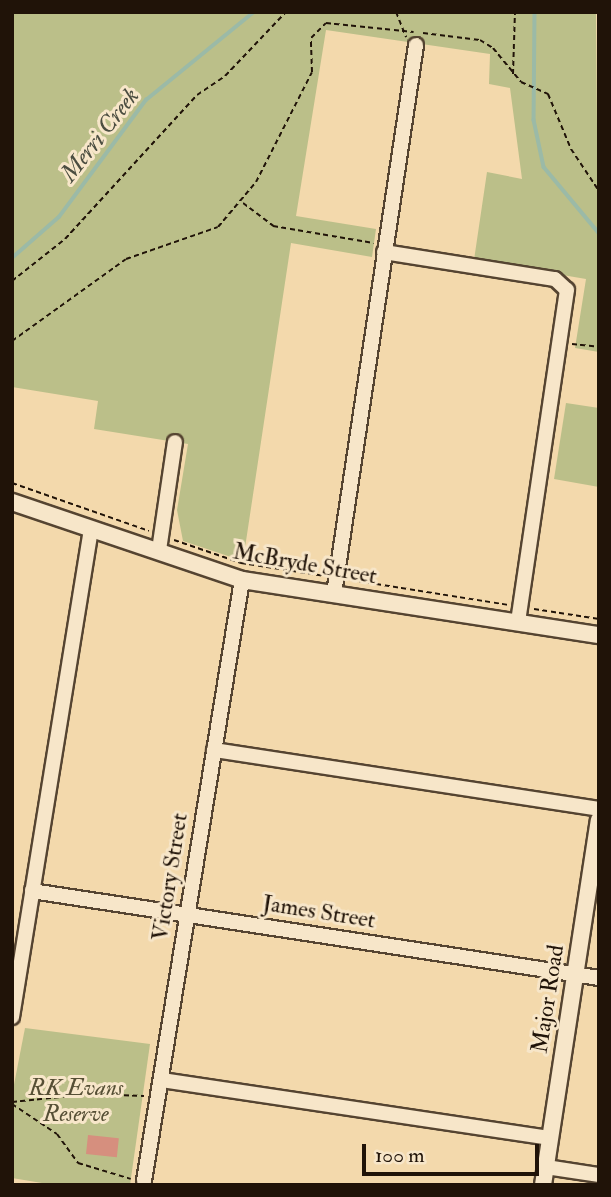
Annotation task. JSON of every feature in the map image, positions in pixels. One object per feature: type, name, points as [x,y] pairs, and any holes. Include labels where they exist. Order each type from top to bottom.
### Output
[{"type":"street","points":[[335,586],[416,45]]},
{"type":"street","points":[[385,248],[561,281],[568,296],[519,614]]},
{"type":"street","points":[[160,543],[176,442]]},
{"type":"street","name":"McBryde Street","points":[[12,502],[91,529],[160,543],[242,580],[335,586],[519,614],[599,635]]},
{"type":"street","points":[[12,1017],[91,529]]},
{"type":"street","name":"Victory Street","points":[[144,1181],[242,580]]},
{"type":"street","points":[[214,750],[599,809]]},
{"type":"street","name":"Major Road","points":[[543,1185],[599,820]]},
{"type":"street","name":"James Street","points":[[32,891],[599,978]]},
{"type":"street","points":[[162,1080],[550,1138]]},
{"type":"street","points":[[546,1167],[599,1175]]},
{"type":"path","points":[[12,281],[65,239],[197,95],[225,76],[286,12]]},
{"type":"path","points":[[397,12],[406,31]]},
{"type":"path","points":[[513,75],[515,12]]},
{"type":"path","points":[[12,341],[126,259],[200,237],[218,227],[242,201],[312,72],[311,38],[326,23],[480,40],[493,48],[521,82],[548,93],[571,149],[599,191]]},
{"type":"path","points":[[242,201],[273,226],[385,248]]},
{"type":"path","points":[[561,342],[599,347]]},
{"type":"path","points":[[12,483],[160,543],[335,586],[519,614],[599,619]]},
{"type":"path","points":[[13,1104],[90,1094],[159,1097]]},
{"type":"path","points":[[12,1112],[13,1104]]},
{"type":"path","points":[[13,1104],[57,1134],[78,1163],[144,1181]]},
{"type":"green space","points":[[12,12],[596,12],[599,352],[575,348],[586,279],[474,260],[487,172],[522,179],[510,88],[489,84],[490,54],[326,30],[296,216],[376,229],[372,257],[291,243],[243,561],[183,541],[177,510],[188,444],[94,429],[98,401],[12,387]]},
{"type":"green space","points":[[566,403],[599,408],[599,487],[554,479]]},
{"type":"green space","name":"RK Evans Reserve","points":[[25,1028],[150,1044],[130,1185],[54,1185],[12,1178],[12,1095]]},
{"type":"building","points":[[88,1135],[119,1138],[117,1157],[86,1154]]},
{"type":"waterway","name":"Merri Creek","points":[[12,258],[59,217],[146,100],[254,12]]},
{"type":"waterway","name":"Merri Creek","points":[[535,12],[534,120],[544,167],[599,233]]}]
